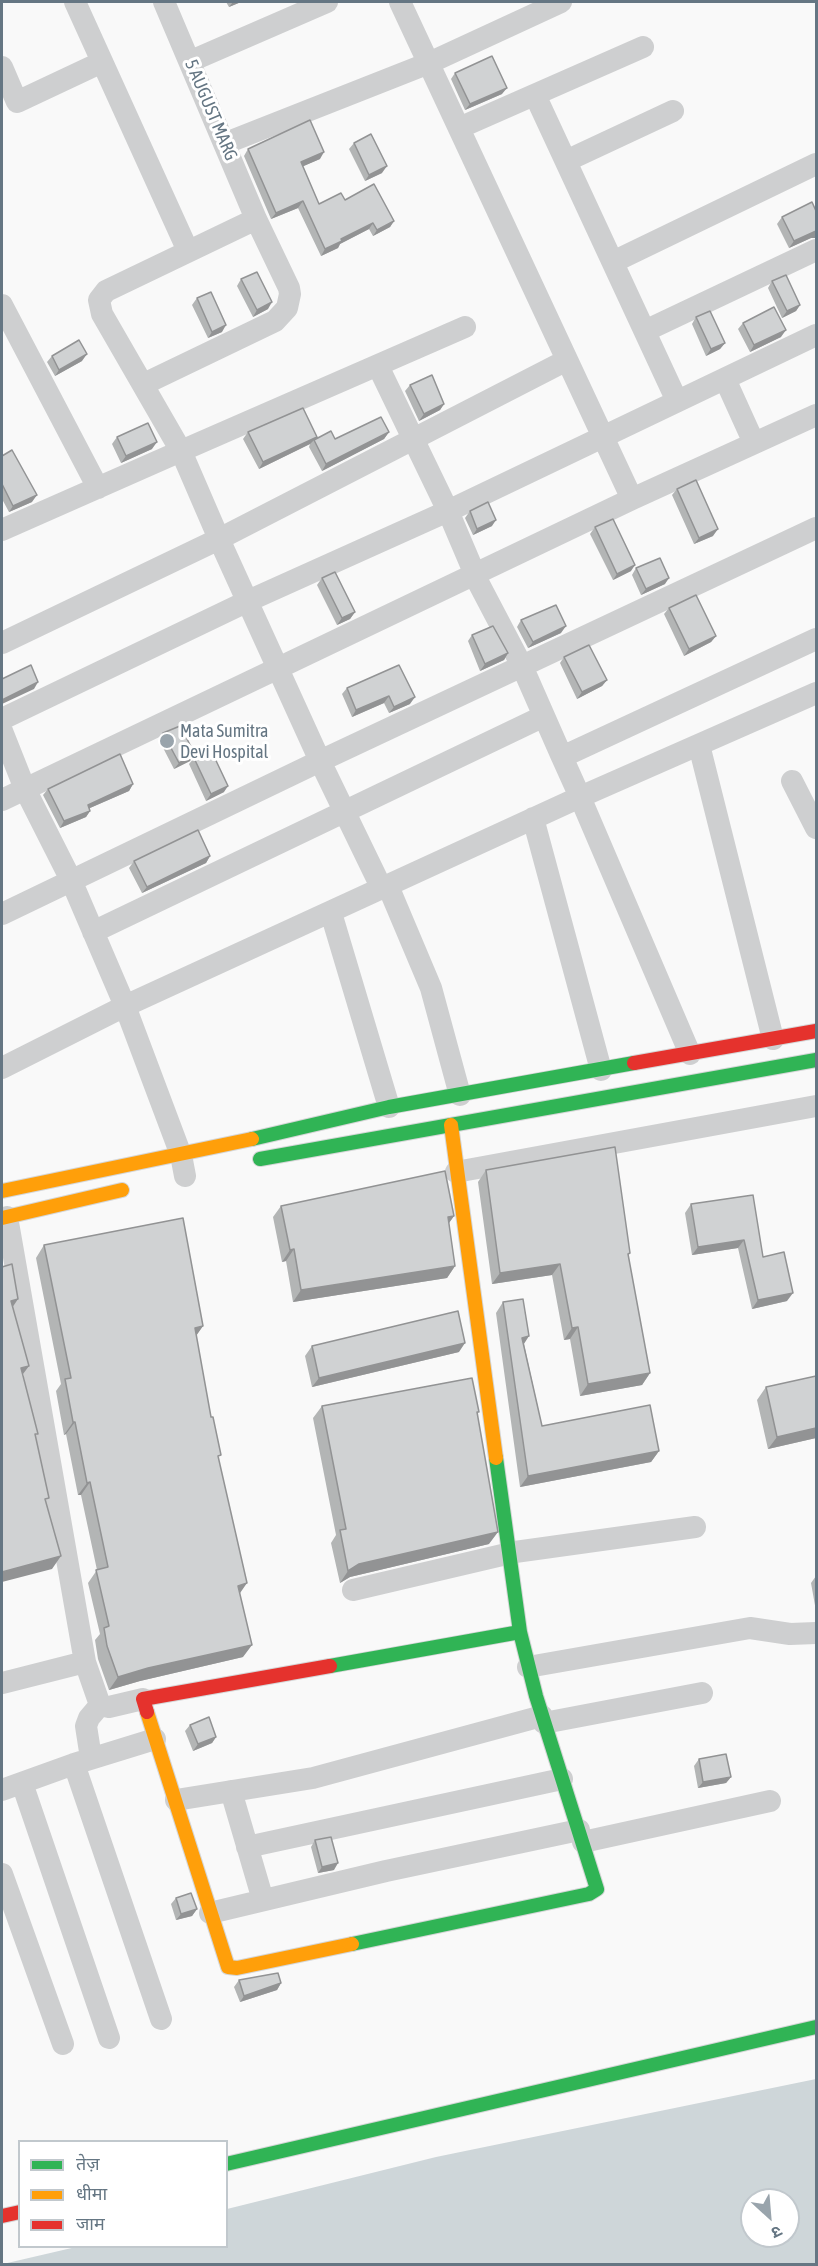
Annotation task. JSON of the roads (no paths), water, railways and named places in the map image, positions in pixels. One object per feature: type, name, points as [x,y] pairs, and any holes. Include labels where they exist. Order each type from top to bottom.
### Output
[{"type":"street","points":[[75,2],[188,251]]},
{"type":"street","name":"5 AUGUST MARG","points":[[144,384],[275,321],[284,312],[289,302],[289,288],[256,219],[226,143],[164,2]]},
{"type":"street","points":[[191,61],[327,2]]},
{"type":"street","points":[[400,2],[632,499]]},
{"type":"street","points":[[226,143],[429,63],[561,2]]},
{"type":"street","points":[[459,128],[643,47]]},
{"type":"street","points":[[2,67],[17,102],[102,62]]},
{"type":"street","points":[[535,95],[677,401]]},
{"type":"street","points":[[566,161],[673,111]]},
{"type":"street","points":[[613,262],[816,164]]},
{"type":"street","points":[[256,219],[106,291],[99,300],[102,314],[181,451],[320,761],[385,888],[431,988],[460,1095]]},
{"type":"street","points":[[645,331],[816,249]]},
{"type":"street","points":[[2,305],[98,488]]},
{"type":"street","points":[[2,530],[465,327]]},
{"type":"street","points":[[2,719],[248,601],[448,511],[816,335]]},
{"type":"street","points":[[2,643],[219,539],[567,360]]},
{"type":"street","points":[[378,366],[448,511],[475,574],[522,666],[690,1054]]},
{"type":"street","points":[[725,379],[754,443]]},
{"type":"street","points":[[2,800],[632,499],[816,414]]},
{"type":"street","points":[[2,914],[320,761],[816,528]]},
{"type":"street","points":[[562,757],[816,639]]},
{"type":"street","points":[[2,1068],[125,1006],[533,818],[816,693]]},
{"type":"street","points":[[93,932],[544,716]]},
{"type":"street","points":[[2,731],[25,789],[71,880],[125,1006],[184,1171]]},
{"type":"street","points":[[699,745],[773,1039]]},
{"type":"street","points":[[792,781],[816,828]]},
{"type":"street","points":[[533,818],[601,1070]]},
{"type":"street","points":[[331,913],[389,1107]]},
{"type":"street","points":[[2,1191],[184,1171],[389,1107],[816,1031]]},
{"type":"street","points":[[242,1163],[816,1060]]},
{"type":"street","points":[[456,1172],[816,1106]]},
{"type":"street","points":[[143,1699],[227,1966],[237,1968],[594,1892],[597,1886],[543,1719],[520,1632],[451,1125]]},
{"type":"street","points":[[100,1705],[85,1662],[4,1218],[139,1186]]},
{"type":"street","points":[[353,1590],[509,1553],[695,1527]]},
{"type":"street","points":[[528,1667],[750,1628],[790,1634],[816,1633]]},
{"type":"street","points":[[100,1705],[109,1707],[520,1632]]},
{"type":"street","points":[[2,1683],[85,1662]]},
{"type":"street","points":[[176,1800],[313,1778],[543,1719],[702,1693]]},
{"type":"street","points":[[100,1705],[89,1718],[86,1726],[83,1761],[161,2019]]},
{"type":"street","points":[[109,2038],[12,1786],[155,1739]]},
{"type":"street","points":[[247,1847],[562,1779]]},
{"type":"street","points":[[231,1791],[263,1900]]},
{"type":"street","points":[[210,1913],[386,1871],[770,1801]]},
{"type":"street","points":[[2,1874],[63,2044]]},
{"type":"street","points":[[228,2164],[816,2027]]},
{"type":"street","points":[[2,2216],[18,2212]]},
{"type":"place","name":"Mata Sumitra Devi Hospital","points":[[167,741]]}]
